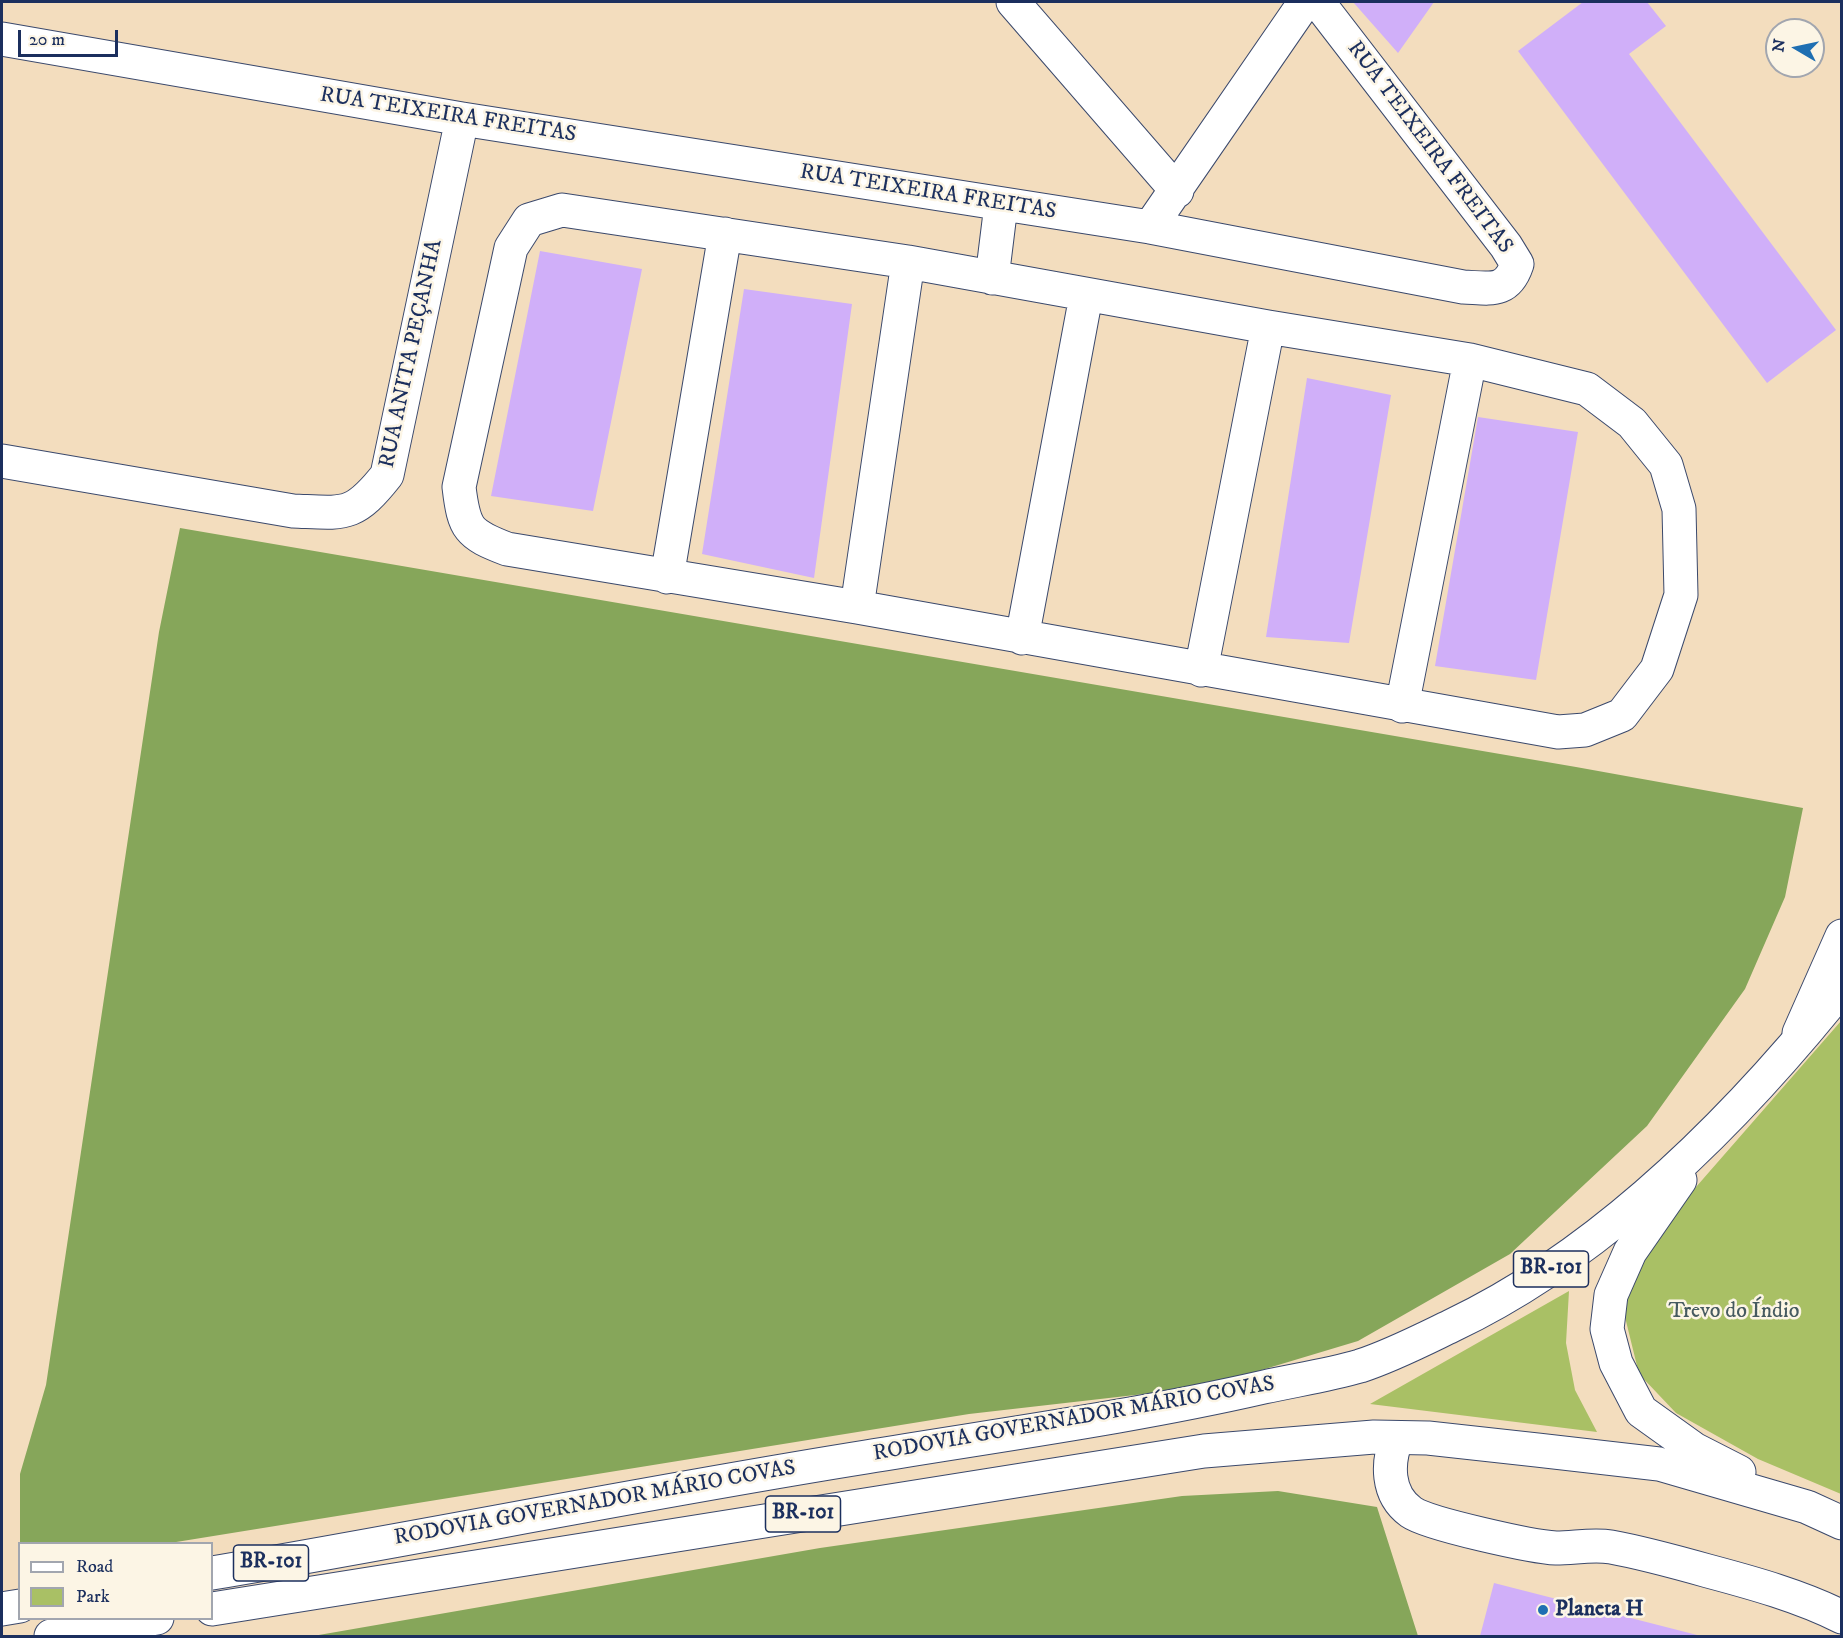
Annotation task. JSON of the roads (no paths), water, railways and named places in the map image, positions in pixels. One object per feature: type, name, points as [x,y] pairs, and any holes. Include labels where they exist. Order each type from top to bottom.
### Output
[{"type":"main road","points":[[1013,2],[1177,191]]},
{"type":"main road","points":[[1150,227],[1177,191],[1305,2]]},
{"type":"main road","name":"RUA TEIXEIRA FREITAS","points":[[2,39],[462,119],[1150,227],[1463,287],[1504,286],[1512,279],[1516,264],[1506,246],[1318,2]]},
{"type":"main road","name":"RUA ANITA PEÇANHA","points":[[2,460],[293,511],[342,513],[367,500],[387,475],[462,119]]},
{"type":"main road","points":[[992,278],[1001,204]]},
{"type":"main road","points":[[562,210],[908,262],[992,278],[1086,296],[1470,360],[1587,388],[1632,423],[1666,465],[1679,509],[1681,595],[1657,669],[1622,716],[1586,730],[1558,732],[1402,706],[858,607],[507,549],[476,537],[462,517],[459,487],[511,248],[529,220],[562,210]]},
{"type":"main road","points":[[667,577],[725,234]]},
{"type":"main road","points":[[858,607],[908,262]]},
{"type":"main road","points":[[1022,638],[1086,296]]},
{"type":"main road","points":[[1201,670],[1268,327]]},
{"type":"main road","points":[[1402,706],[1470,360]]},
{"type":"main road","points":[[1792,1050],[1842,936]]},
{"type":"main road","name":"RODOVIA GOVERNADOR MÁRIO COVAS","points":[[213,1573],[761,1473],[1189,1404],[1362,1365],[1454,1325],[1536,1280],[1600,1234],[1714,1132],[1792,1050],[1842,988]]},
{"type":"main road","points":[[1714,1132],[1630,1252],[1611,1295],[1607,1329],[1616,1363],[1641,1411],[1694,1449],[1807,1507]]},
{"type":"main road","name":"RODOVIA GOVERNADOR MÁRIO COVAS","points":[[213,1609],[1204,1451],[1349,1438],[1428,1438],[1659,1464],[1807,1507],[1842,1524]]},
{"type":"main road","points":[[1397,1438],[1390,1454],[1389,1471],[1396,1495],[1410,1511],[1430,1521],[1554,1548],[1608,1546],[1737,1579],[1842,1617]]},
{"type":"main road","points":[[2,1609],[18,1606]]},
{"type":"main road","points":[[51,1636],[145,1620]]},
{"type":"place","name":"Planeta H","points":[[1543,1610]]},
{"type":"park label","name":"Trevo do Índio","points":[[1734,1312]]}]
